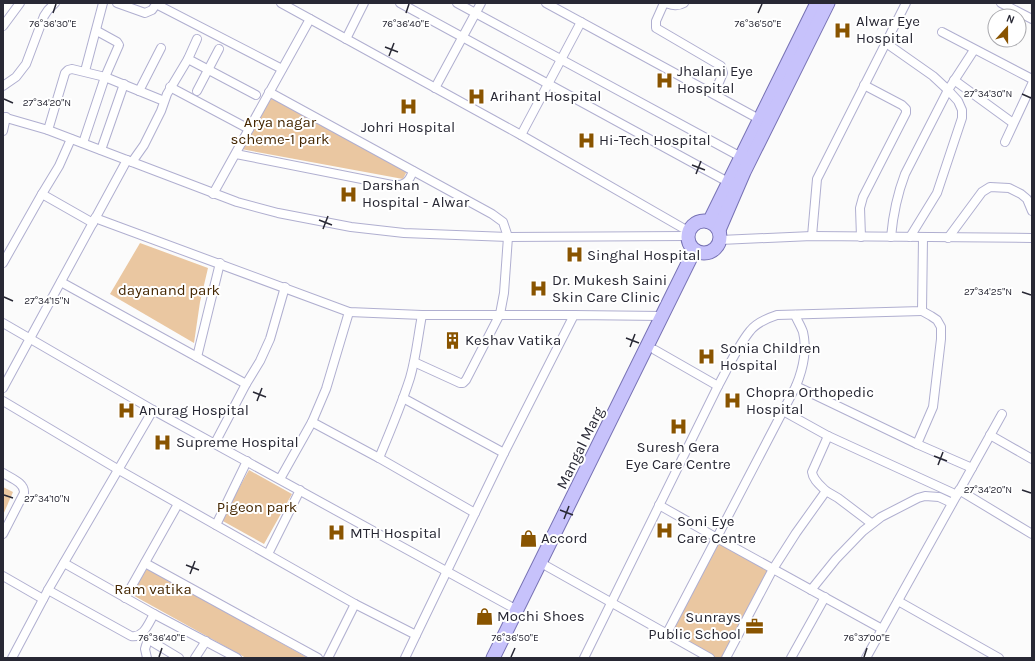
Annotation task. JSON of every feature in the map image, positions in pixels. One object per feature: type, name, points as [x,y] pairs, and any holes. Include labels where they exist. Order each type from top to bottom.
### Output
[{"type":"main road","points":[[716,231],[703,221],[697,222],[692,226],[688,234],[689,246],[698,252],[709,253],[715,250],[718,245],[716,231],[728,182],[817,3]]},
{"type":"main road","points":[[716,231],[828,3]]},
{"type":"main road","name":"Mangal Marg","points":[[502,658],[544,565],[662,316],[698,252]]},
{"type":"main road","name":"Mangal Marg","points":[[493,658],[517,610],[544,565],[655,350],[698,252]]},
{"type":"street","points":[[3,26],[20,3]]},
{"type":"street","points":[[3,86],[16,77],[26,64],[44,16],[55,3]]},
{"type":"street","points":[[85,71],[97,31],[103,3]]},
{"type":"street","points":[[117,3],[145,13],[152,10],[157,3],[282,69]]},
{"type":"street","points":[[281,3],[522,136],[688,234]]},
{"type":"street","points":[[346,39],[364,3]]},
{"type":"street","points":[[400,3],[728,182]]},
{"type":"street","points":[[458,3],[741,157]]},
{"type":"street","points":[[435,88],[481,3]]},
{"type":"street","points":[[546,3],[760,119]]},
{"type":"street","points":[[684,3],[673,6],[665,3],[656,20],[656,28],[721,66],[723,73],[714,94]]},
{"type":"street","points":[[812,236],[817,179],[906,3]]},
{"type":"street","points":[[1001,3],[1032,19]]},
{"type":"street","points":[[213,194],[310,19]]},
{"type":"street","points":[[522,136],[581,22]]},
{"type":"street","points":[[83,143],[105,77],[119,45],[117,42],[97,31]]},
{"type":"street","points":[[942,32],[1032,79]]},
{"type":"street","points":[[3,388],[94,220],[129,161],[144,145],[161,111],[170,87],[188,59],[198,39]]},
{"type":"street","points":[[886,44],[934,76],[958,101],[962,110],[962,118],[937,192],[910,237]]},
{"type":"street","points":[[139,91],[161,48]]},
{"type":"street","points":[[197,91],[219,49]]},
{"type":"street","points":[[891,237],[893,214],[905,174],[948,90],[974,50]]},
{"type":"street","points":[[188,59],[256,95]]},
{"type":"street","points":[[48,130],[65,73],[68,70],[72,69],[85,71],[105,77],[164,101]]},
{"type":"street","points":[[954,80],[1013,123]]},
{"type":"street","points":[[101,150],[124,84]]},
{"type":"street","points":[[1005,142],[1032,84]]},
{"type":"street","points":[[861,237],[860,208],[863,197],[906,113],[906,108],[902,105],[864,85]]},
{"type":"street","points":[[170,87],[249,129]]},
{"type":"street","points":[[270,92],[500,219],[506,227],[508,237],[504,293],[500,314],[470,374],[463,383],[460,383],[414,362]]},
{"type":"street","points":[[3,131],[4,117],[71,138],[237,202],[265,210],[351,227],[404,233],[508,237],[688,234]]},
{"type":"street","points":[[3,263],[42,194],[60,166],[71,138]]},
{"type":"street","points":[[236,154],[400,186],[407,183],[414,171]]},
{"type":"street","points":[[948,238],[982,192],[990,187],[1008,188],[1021,194],[1027,199],[1032,211]]},
{"type":"street","points":[[42,194],[94,220],[220,263],[349,312],[422,315],[574,314],[662,316]]},
{"type":"street","points":[[716,231],[812,236],[1032,238]]},
{"type":"street","points":[[922,312],[923,238]]},
{"type":"street","points":[[197,357],[220,263]]},
{"type":"street","points":[[61,282],[246,384]]},
{"type":"street","points":[[215,443],[246,384],[260,361],[270,339],[285,287]]},
{"type":"street","points":[[280,479],[312,422],[330,379],[349,312]]},
{"type":"street","points":[[584,658],[718,386],[750,330],[768,318],[777,315],[794,314],[922,312],[937,320],[941,327],[941,339],[933,407],[917,444]]},
{"type":"street","points":[[404,658],[574,314]]},
{"type":"street","points":[[666,633],[796,386],[803,361],[804,348],[803,331],[794,314]]},
{"type":"street","points":[[379,458],[403,398],[414,362],[422,315]]},
{"type":"street","points":[[3,324],[154,410],[517,610]]},
{"type":"street","points":[[655,350],[718,386]]},
{"type":"street","points":[[796,386],[917,444],[972,468]]},
{"type":"street","points":[[403,398],[504,453]]},
{"type":"street","points":[[3,401],[178,504],[355,604],[416,635]]},
{"type":"street","points":[[12,658],[48,590],[154,410]]},
{"type":"street","points":[[783,412],[828,436],[956,496],[1032,534]]},
{"type":"street","points":[[866,658],[1002,414]]},
{"type":"street","points":[[312,422],[379,458],[475,513]]},
{"type":"street","points":[[990,435],[1032,459]]},
{"type":"street","points":[[828,436],[812,472],[812,476],[826,491],[838,498],[871,523]]},
{"type":"street","points":[[216,525],[247,461]]},
{"type":"street","points":[[3,473],[22,485],[24,489],[24,493],[4,529]]},
{"type":"street","points":[[268,554],[300,490]]},
{"type":"street","points":[[726,658],[773,569],[826,491]]},
{"type":"street","points":[[811,590],[836,559],[871,523],[918,498],[925,496],[956,496]]},
{"type":"street","points":[[125,598],[178,504]]},
{"type":"street","points":[[660,505],[716,538],[882,629]]},
{"type":"street","points":[[64,563],[154,614],[238,658]]},
{"type":"street","points":[[145,563],[318,658]]},
{"type":"street","points":[[544,565],[710,658]]},
{"type":"street","points":[[3,576],[43,600]]},
{"type":"street","points":[[48,590],[124,633],[131,636],[144,637],[179,658]]},
{"type":"street","points":[[791,658],[825,597]]},
{"type":"street","points":[[898,601],[998,658]]},
{"type":"street","points":[[328,658],[355,604]]},
{"type":"street","points":[[147,658],[144,637],[154,614]]},
{"type":"street","points":[[195,658],[206,641]]},
{"type":"green space","name":"Arya nagar scheme-1 park","points":[[272,98],[407,171],[403,179],[241,149],[249,129]]},
{"type":"green space","name":"dayanand park","points":[[140,243],[208,268],[200,302],[194,343],[110,294]]},
{"type":"green space","name":"Pigeon park","points":[[249,470],[292,494],[264,544],[221,520]]},
{"type":"green space","points":[[3,487],[13,492],[3,515]]},
{"type":"green space","points":[[718,542],[769,571],[722,658],[714,658],[672,632]]},
{"type":"green space","name":"Ram vatika","points":[[144,566],[308,658],[246,658],[129,593]]},
{"type":"place","name":"Alwar Eye Hospital","points":[[843,30]]},
{"type":"place","name":"Jhalani Eye Hospital","points":[[664,80]]},
{"type":"place","name":"Arihant Hospital","points":[[477,96]]},
{"type":"place","name":"Johri Hospital","points":[[408,106]]},
{"type":"place","name":"Hi-Tech Hospital","points":[[586,140]]},
{"type":"place","name":"Darshan Hospital - Alwar","points":[[349,194]]},
{"type":"place","name":"Singhal Hospital","points":[[574,255]]},
{"type":"place","name":"Dr. Mukesh Saini Skin Care Clinic","points":[[539,289]]},
{"type":"place","name":"Keshav Vatika","points":[[452,340]]},
{"type":"place","name":"Sonia Children Hospital","points":[[707,357]]},
{"type":"place","name":"Chopra Orthopedic Hospital","points":[[733,401]]},
{"type":"place","name":"Anurag Hospital","points":[[126,410]]},
{"type":"place","name":"Suresh Gera Eye Care Centre","points":[[678,426]]},
{"type":"place","name":"Supreme Hospital","points":[[163,442]]},
{"type":"place","name":"Soni Eye Care Centre","points":[[664,530]]},
{"type":"place","name":"MTH Hospital","points":[[337,533]]},
{"type":"place","name":"Accord","points":[[528,538]]},
{"type":"place","name":"Mochi Shoes","points":[[484,616]]},
{"type":"place","name":"Sunrays Public School","points":[[754,626]]}]
